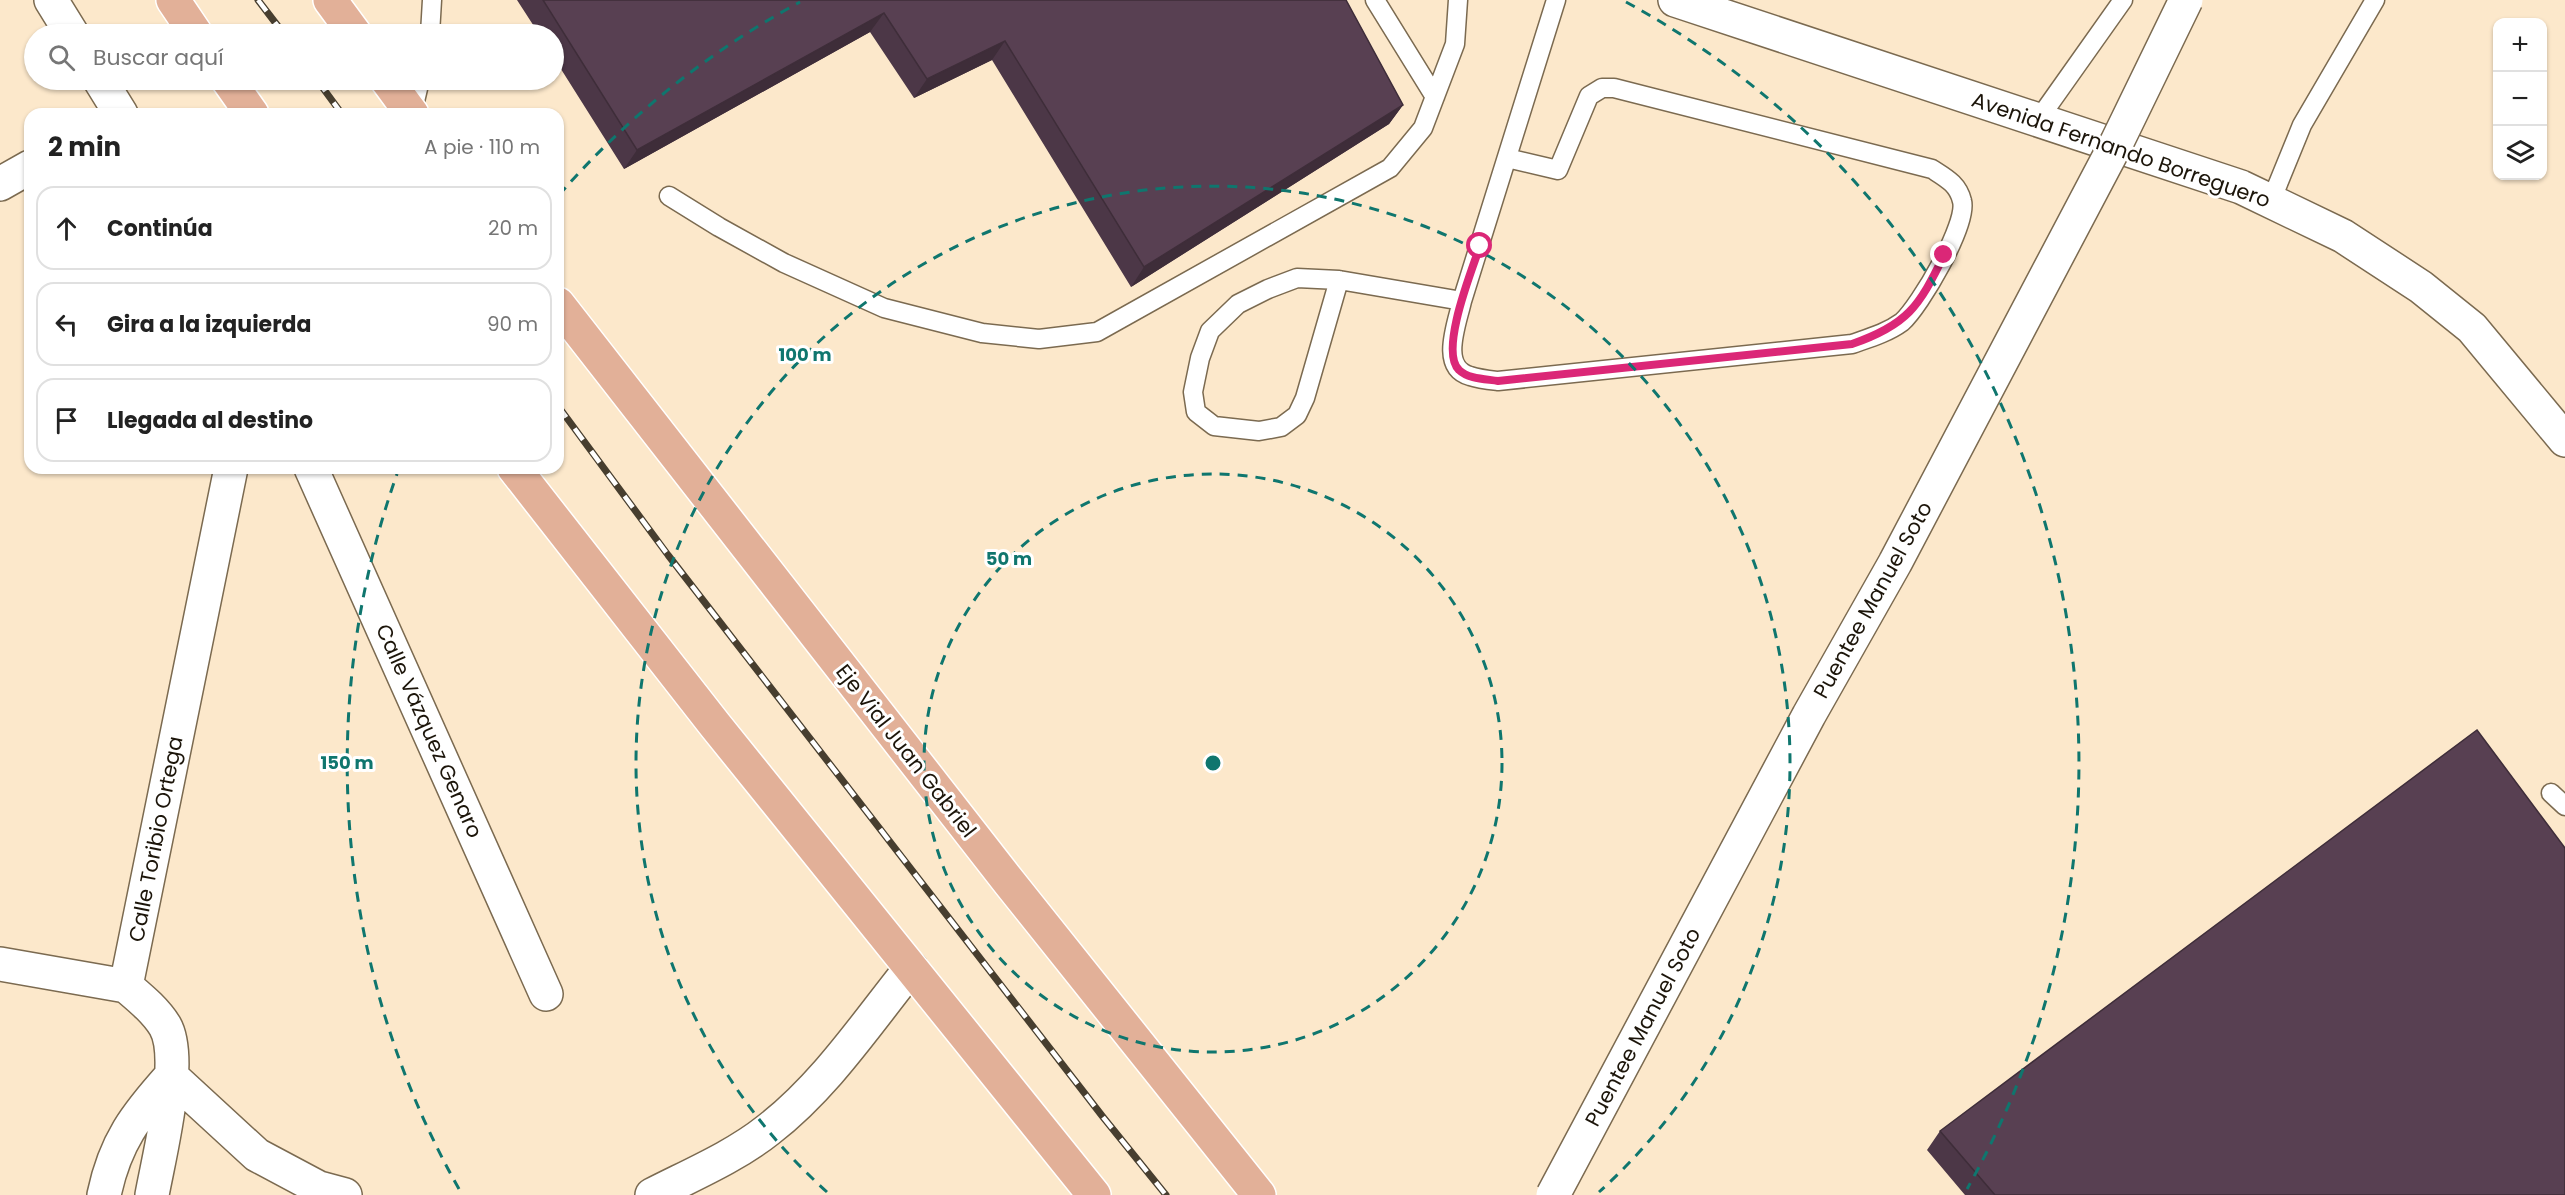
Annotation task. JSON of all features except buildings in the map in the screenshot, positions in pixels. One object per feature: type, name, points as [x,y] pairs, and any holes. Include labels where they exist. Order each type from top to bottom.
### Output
[{"type":"main road","points":[[172,0],[189,24]]},
{"type":"main road","points":[[330,0],[348,24]]},
{"type":"main road","points":[[235,90],[248,108]]},
{"type":"main road","points":[[394,90],[408,108]]},
{"type":"main road","name":"Eje Vial Juan Gabriel","points":[[564,312],[1001,873],[1259,1195]]},
{"type":"main road","points":[[519,474],[911,969],[1094,1195]]},
{"type":"street","points":[[51,0],[66,24]]},
{"type":"street","name":"Avenida Fernando Borreguero","points":[[1675,0],[2241,187],[2343,236],[2421,287],[2472,328],[2565,440]]},
{"type":"street","name":"Puentee Manuel Soto","points":[[1553,1195],[1809,715],[1895,563],[2117,142],[2186,0]]},
{"type":"street","points":[[105,90],[117,108]]},
{"type":"street","points":[[0,184],[24,170]]},
{"type":"street","name":"Calle Toribio Ortega","points":[[126,986],[230,474]]},
{"type":"street","name":"Calle Vázquez Genaro","points":[[314,474],[546,994]]},
{"type":"street","points":[[0,964],[126,986],[153,1009],[165,1027],[172,1049],[171,1076],[152,1195]]},
{"type":"street","points":[[652,1195],[717,1162],[768,1131],[819,1084],[911,969]]},
{"type":"street","points":[[104,1195],[110,1166],[137,1114],[171,1076]]},
{"type":"street","points":[[171,1076],[257,1155],[319,1188],[345,1195]]},
{"type":"lane","points":[[431,24],[432,0]]},
{"type":"lane","points":[[1375,0],[1435,97]]},
{"type":"lane","points":[[669,196],[784,263],[884,308],[981,333],[1039,339],[1097,332],[1390,168],[1423,128],[1455,44],[1458,0]]},
{"type":"lane","points":[[1508,158],[1558,170],[1589,96],[1602,88],[1614,88],[1932,169],[1954,184],[1962,202],[1962,218],[1926,292],[1902,321],[1881,334],[1852,344],[1498,381],[1468,376],[1458,370],[1452,360],[1452,343],[1462,301],[1557,0]]},
{"type":"lane","points":[[2038,120],[2123,0]]},
{"type":"lane","points":[[2271,201],[2302,125],[2375,0]]},
{"type":"lane","points":[[413,108],[418,90]]},
{"type":"lane","points":[[1339,280],[1305,398],[1297,415],[1281,427],[1258,431],[1214,426],[1196,412],[1193,392],[1200,358],[1210,331],[1238,304],[1297,278],[1339,280],[1462,301]]},
{"type":"lane","points":[[2552,793],[2565,807]]},
{"type":"railway","points":[[258,0],[276,24]]},
{"type":"railway","points":[[324,90],[338,108]]},
{"type":"railway","points":[[564,414],[668,555],[1103,1117],[1166,1195]]},
{"type":"route","points":[[1480,246],[1462,301],[1452,343],[1452,360],[1458,370],[1468,376],[1498,381],[1852,344],[1881,334],[1902,321],[1926,292],[1944,255]]}]
